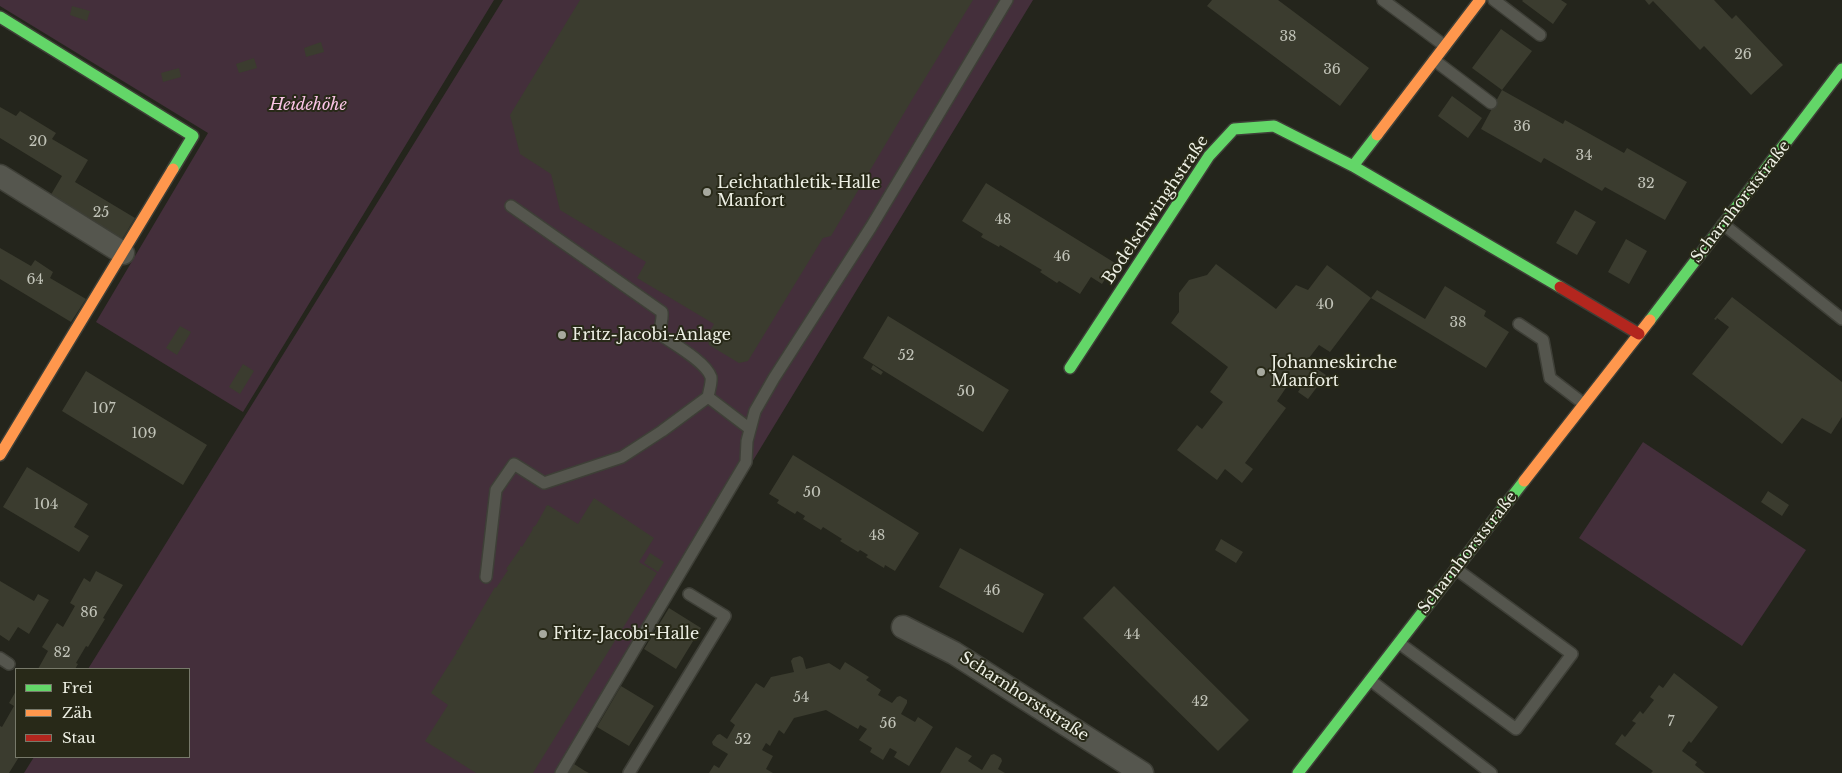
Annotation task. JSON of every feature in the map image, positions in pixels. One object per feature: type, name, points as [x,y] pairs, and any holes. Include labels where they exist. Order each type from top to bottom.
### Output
[{"type":"street","points":[[1480,0],[1353,166],[1639,334]]},
{"type":"street","points":[[0,18],[193,136],[0,456]]},
{"type":"street","name":"Scharnhorststraße","points":[[1298,773],[1842,69]]},
{"type":"street","name":"Bodelschwinghstraße","points":[[1070,368],[1209,156],[1234,128],[1274,126],[1353,166]]},
{"type":"street","points":[[0,176],[124,253]]},
{"type":"street","name":"Scharnhorststraße","points":[[903,627],[954,653],[1142,773]]},
{"type":"lane","points":[[561,773],[746,462],[747,441],[755,411],[774,378],[871,227],[1007,0]]},
{"type":"lane","points":[[1383,0],[1445,46]]},
{"type":"lane","points":[[1494,0],[1540,35]]},
{"type":"lane","points":[[1434,60],[1491,103]]},
{"type":"lane","points":[[486,577],[496,490],[514,464],[544,483],[622,457],[662,431],[708,397],[712,379],[708,371],[698,361],[661,336],[659,327],[663,318],[662,312],[510,206]]},
{"type":"lane","points":[[1723,224],[1842,319]]},
{"type":"lane","points":[[1519,324],[1543,340],[1550,378],[1584,404]]},
{"type":"lane","points":[[708,397],[750,429]]},
{"type":"lane","points":[[1399,642],[1516,729],[1572,654],[1456,569]]},
{"type":"lane","points":[[629,773],[725,616],[689,594]]},
{"type":"lane","points":[[1369,680],[1492,773]]},
{"type":"green space","name":"Heidehöhe","points":[[0,0],[494,0],[243,412],[96,322],[208,133],[0,6]]},
{"type":"green space","name":"Fritz-Jacobi-Anlage","points":[[503,0],[1033,0],[563,773],[24,773],[33,758],[190,758],[190,668],[89,668]]},
{"type":"green space","points":[[1643,442],[1806,550],[1742,646],[1579,538]]},
{"type":"building","name":"Leichtathletik-Halle Manfort","points":[[580,0],[973,0],[831,236],[823,238],[748,361],[739,363],[709,345],[707,336],[714,324],[637,278],[646,262],[560,210],[551,174],[520,154],[510,115]]},
{"type":"building","points":[[1212,0],[1278,0],[1369,68],[1340,106],[1207,6]]},
{"type":"building","points":[[1523,0],[1561,0],[1567,4],[1553,24]]},
{"type":"building","points":[[1645,0],[1714,0],[1732,19],[1736,15],[1783,65],[1751,95],[1704,46],[1700,50],[1653,1],[1649,5]]},
{"type":"building","points":[[72,6],[90,11],[87,21],[70,15]]},
{"type":"building","points":[[1501,29],[1532,51],[1502,90],[1472,68]]},
{"type":"building","points":[[321,42],[324,52],[306,57],[304,48]]},
{"type":"building","points":[[254,58],[257,68],[239,73],[236,64]]},
{"type":"building","points":[[179,68],[181,77],[163,82],[161,73]]},
{"type":"building","points":[[1502,90],[1563,124],[1565,120],[1624,153],[1627,148],[1687,182],[1665,220],[1605,187],[1602,191],[1544,158],[1541,163],[1481,129]]},
{"type":"building","points":[[1452,96],[1482,118],[1468,138],[1438,116]]},
{"type":"building","points":[[0,107],[16,116],[20,111],[56,133],[52,139],[88,160],[75,182],[135,218],[121,241],[49,198],[62,176],[0,138]]},
{"type":"building","points":[[986,183],[1115,263],[1102,284],[1091,277],[1080,294],[1059,281],[1057,283],[1040,272],[1042,270],[1000,245],[999,247],[981,237],[983,234],[962,221]]},
{"type":"building","points":[[1575,210],[1596,222],[1577,255],[1556,243]]},
{"type":"building","points":[[1626,239],[1647,251],[1629,284],[1608,272]]},
{"type":"building","points":[[0,248],[31,266],[35,260],[53,272],[50,278],[86,299],[71,322],[0,279]]},
{"type":"building","name":"Johanneskirche Manfort","points":[[1216,264],[1276,309],[1296,285],[1308,290],[1327,265],[1371,298],[1330,352],[1319,345],[1302,367],[1314,372],[1317,369],[1326,375],[1308,399],[1298,392],[1300,389],[1292,379],[1277,401],[1286,408],[1245,463],[1253,469],[1242,483],[1225,469],[1217,480],[1177,450],[1197,425],[1202,429],[1223,402],[1210,392],[1228,367],[1171,323],[1179,312],[1179,293],[1189,280],[1207,275]]},
{"type":"building","points":[[1445,286],[1486,311],[1484,316],[1509,332],[1486,368],[1371,298],[1377,290],[1425,319]]},
{"type":"building","points":[[1732,297],[1842,382],[1842,417],[1831,434],[1802,418],[1782,444],[1692,374],[1729,327],[1717,318],[1716,320],[1714,319]]},
{"type":"building","points":[[888,316],[1009,390],[983,432],[863,358]]},
{"type":"building","points":[[180,326],[191,332],[177,355],[166,348]]},
{"type":"building","points":[[243,364],[254,371],[240,394],[229,387]]},
{"type":"building","points":[[873,365],[883,372],[881,375],[871,369]]},
{"type":"building","points":[[86,371],[207,445],[183,485],[62,411]]},
{"type":"building","points":[[793,455],[919,533],[895,571],[885,565],[884,568],[866,557],[868,555],[860,550],[858,552],[840,541],[842,539],[823,527],[821,530],[803,519],[805,516],[797,511],[795,514],[777,503],[779,500],[769,494]]},
{"type":"building","points":[[27,467],[88,504],[74,527],[89,536],[79,552],[3,507]]},
{"type":"building","points":[[1768,491],[1789,505],[1782,516],[1761,502]]},
{"type":"building","name":"Fritz-Jacobi-Halle","points":[[594,498],[654,538],[639,562],[657,573],[533,773],[476,773],[425,741],[448,705],[431,693],[495,587],[508,570],[506,569],[520,549],[520,546],[522,547],[532,528],[536,525],[545,507],[548,505],[578,524]]},
{"type":"building","points":[[1221,539],[1243,552],[1236,563],[1215,550]]},
{"type":"building","points":[[960,548],[1044,594],[1023,633],[939,587]]},
{"type":"building","points":[[650,553],[664,562],[658,572],[644,563]]},
{"type":"building","points":[[96,571],[123,585],[103,618],[105,619],[76,663],[78,664],[76,668],[39,668],[48,651],[42,647],[57,623],[63,627],[75,606],[70,603],[84,578],[90,582]]},
{"type":"building","points":[[0,581],[34,601],[38,594],[49,600],[29,634],[18,627],[9,641],[0,635]]},
{"type":"building","points":[[1114,586],[1249,720],[1218,751],[1083,618]]},
{"type":"building","points":[[669,608],[701,628],[676,669],[644,649]]},
{"type":"building","points":[[800,656],[803,658],[806,669],[829,663],[840,670],[845,662],[869,677],[866,680],[881,690],[878,695],[892,703],[900,696],[907,700],[901,714],[915,722],[918,717],[933,727],[909,766],[894,757],[897,752],[890,748],[883,760],[870,752],[872,748],[859,740],[867,729],[860,725],[858,729],[826,710],[794,718],[784,734],[779,730],[770,746],[766,743],[762,750],[773,756],[766,769],[773,773],[709,773],[714,765],[719,768],[728,754],[713,745],[712,742],[720,734],[727,739],[735,725],[730,721],[756,683],[764,688],[771,677],[794,672],[791,661],[793,658]]},
{"type":"building","points":[[1674,673],[1718,707],[1691,743],[1689,741],[1682,751],[1697,762],[1695,765],[1705,773],[1651,773],[1653,771],[1615,744],[1622,734],[1625,737],[1636,723],[1632,721],[1640,711],[1643,714],[1654,700],[1650,697],[1659,685],[1663,688]]},
{"type":"building","points":[[621,686],[654,706],[629,746],[597,727]]},
{"type":"building","points":[[15,693],[15,758],[18,758],[9,773],[0,773],[0,726],[2,727],[14,706],[9,703]]},
{"type":"building","points":[[956,747],[972,756],[968,761],[982,770],[991,755],[994,754],[1001,758],[1002,761],[998,769],[1005,773],[940,773]]},
{"type":"building","points":[[574,764],[585,771],[589,773],[568,773]]},
{"type":"traffic: fast","points":[[0,17],[193,136],[173,169]]},
{"type":"traffic: fast","points":[[1650,320],[1842,69]]},
{"type":"traffic: fast","points":[[1070,368],[1209,156],[1234,129],[1274,126],[1353,166],[1377,135]]},
{"type":"traffic: fast","points":[[1353,166],[1560,287]]},
{"type":"traffic: fast","points":[[1298,773],[1524,481]]},
{"type":"traffic: slow","points":[[1377,135],[1480,0]]},
{"type":"traffic: slow","points":[[0,455],[173,169]]},
{"type":"traffic: slow","points":[[1524,481],[1650,320]]},
{"type":"traffic: jam","points":[[1560,287],[1639,334]]},
{"type":"place","name":"Leichtathletik-Halle Manfort","points":[[707,192]]},
{"type":"place","name":"Fritz-Jacobi-Anlage","points":[[562,335]]},
{"type":"place","name":"Johanneskirche Manfort","points":[[1261,372]]},
{"type":"place","name":"Fritz-Jacobi-Halle","points":[[543,634]]}]
